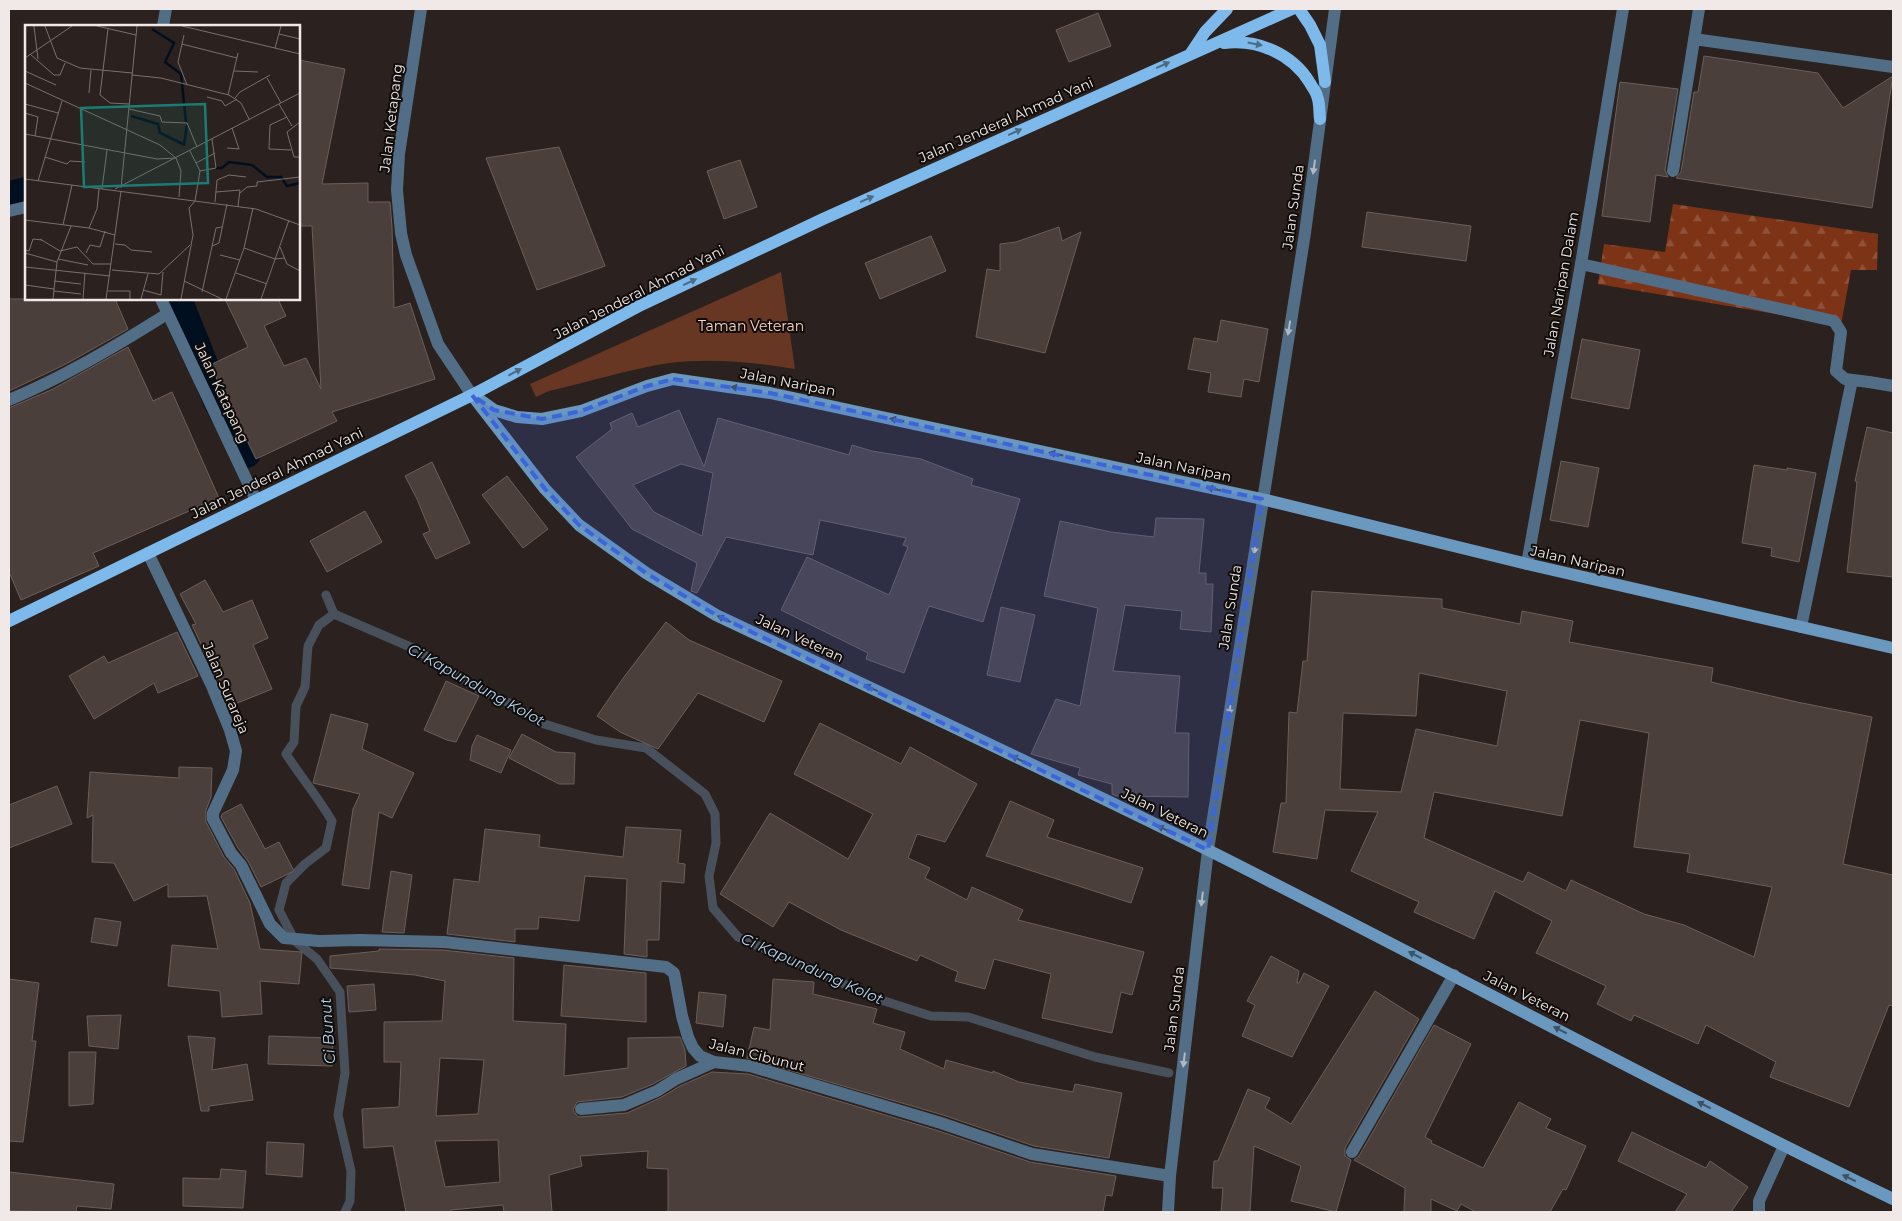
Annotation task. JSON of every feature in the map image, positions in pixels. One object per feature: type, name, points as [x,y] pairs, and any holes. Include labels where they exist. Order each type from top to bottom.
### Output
[{"type":"main road","points":[[1190,53],[1205,32],[1228,9]]},
{"type":"main road","name":"Jalan Jenderal Ahmad Yani","points":[[9,621],[472,395],[641,305],[823,219],[1190,53],[1292,9]]},
{"type":"main road","points":[[1299,9],[1320,45],[1325,82]]},
{"type":"main road","points":[[1190,53],[1214,44],[1239,41],[1263,46],[1286,57],[1304,74],[1317,95],[1320,119]]},
{"type":"main road","name":"Jalan Naripan","points":[[472,395],[494,410],[517,417],[542,419],[581,411],[647,386],[673,379],[770,393],[1262,499],[1527,564],[1893,648]]},
{"type":"main road","name":"Jalan Veteran","points":[[472,395],[545,489],[579,525],[646,573],[716,615],[1208,850],[1784,1146],[1893,1199]]},
{"type":"street","points":[[163,25],[166,9]]},
{"type":"street","name":"Jalan Ketapang","points":[[421,9],[399,154],[397,190],[401,233],[406,255],[438,344],[472,395]]},
{"type":"street","name":"Jalan Sunda","points":[[1168,1212],[1170,1176],[1208,850],[1305,233],[1335,9]]},
{"type":"street","name":"Jalan Naripan Dalam","points":[[1527,564],[1581,264],[1623,9]]},
{"type":"street","points":[[1673,171],[1699,9]]},
{"type":"street","points":[[1694,39],[1893,68]]},
{"type":"street","points":[[9,210],[25,207]]},
{"type":"street","points":[[1581,264],[1834,321],[1841,332],[1836,371],[1845,379],[1893,386]]},
{"type":"street","name":"Jalan Katapang","points":[[161,300],[256,500]]},
{"type":"street","points":[[9,400],[38,388],[111,349],[167,314]]},
{"type":"street","points":[[1801,627],[1852,380]]},
{"type":"street","name":"Jalan Surareja","points":[[148,553],[212,686],[230,730],[236,751],[233,770],[213,813],[213,819],[231,853],[241,865],[270,924],[284,938]]},
{"type":"street","name":"Jalan Cibunut","points":[[284,938],[319,941],[444,942],[666,967],[674,973],[682,1016],[693,1048],[700,1056],[714,1062],[750,1066],[941,1123],[1032,1154],[1170,1176]]},
{"type":"street","points":[[1352,1152],[1454,975]]},
{"type":"street","points":[[581,1109],[624,1105],[657,1091],[676,1079],[714,1062]]},
{"type":"street","points":[[1759,1212],[1759,1201],[1784,1146]]},
{"type":"highlighted area","points":[[673,379],[690,380],[770,393],[1262,499],[1208,850],[716,615],[646,573],[579,525],[545,489],[472,395],[494,410],[542,419],[581,411],[647,386]]},
{"type":"green space","points":[[1673,204],[1878,234],[1877,270],[1851,270],[1841,325],[1598,284],[1604,244],[1665,252]]},
{"type":"green space","name":"Taman Veteran","points":[[781,272],[795,369],[764,364],[732,362],[700,361],[669,363],[549,391],[536,397],[530,384]]},
{"type":"building","points":[[1098,13],[1111,46],[1069,62],[1056,30]]},
{"type":"building","points":[[1704,56],[1818,73],[1843,108],[1893,76],[1872,208],[1676,178],[1681,172],[1694,92],[1698,92]]},
{"type":"building","points":[[300,60],[345,69],[322,184],[368,183],[368,202],[390,202],[394,308],[410,303],[435,379],[332,412],[337,421],[256,459],[210,365],[248,347],[225,300],[278,300],[286,316],[264,326],[284,366],[306,358],[321,389],[312,226],[300,226]]},
{"type":"building","points":[[1620,82],[1678,89],[1665,170],[1668,177],[1656,175],[1650,222],[1602,216]]},
{"type":"building","points":[[559,147],[605,266],[537,290],[486,158]]},
{"type":"building","points":[[740,160],[757,207],[724,219],[707,171]]},
{"type":"building","points":[[1367,212],[1471,226],[1466,261],[1362,247]]},
{"type":"building","points":[[1059,227],[1062,241],[1081,232],[1045,353],[976,337],[987,269],[1000,271],[1000,244],[1016,242]]},
{"type":"building","points":[[931,236],[946,271],[880,299],[865,263]]},
{"type":"building","points":[[9,299],[115,300],[128,329],[66,364],[9,391]]},
{"type":"building","points":[[1221,320],[1268,329],[1259,382],[1244,379],[1241,397],[1208,392],[1211,373],[1188,369],[1194,338],[1217,342]]},
{"type":"building","points":[[1582,339],[1640,350],[1629,409],[1571,398]]},
{"type":"building","points":[[128,347],[153,401],[172,392],[219,498],[93,553],[99,566],[21,600],[9,572],[9,408],[53,389]]},
{"type":"building","points":[[679,410],[704,467],[718,418],[849,455],[852,445],[872,451],[921,459],[973,479],[971,485],[1020,499],[983,622],[929,606],[904,673],[866,659],[868,653],[781,610],[807,557],[889,595],[908,547],[903,545],[906,538],[820,520],[813,555],[726,537],[697,593],[691,591],[697,563],[632,529],[576,457],[612,429],[610,423],[632,413],[638,427]],"holes":[[[681,464],[713,473],[702,536],[654,512],[633,485]]]},
{"type":"building","points":[[1867,427],[1893,433],[1893,577],[1847,572],[1857,482],[1855,481]]},
{"type":"building","points":[[1561,461],[1599,468],[1588,527],[1550,520]]},
{"type":"building","points":[[432,462],[470,543],[436,559],[423,534],[430,531],[405,476]]},
{"type":"building","points":[[1754,465],[1816,473],[1799,562],[1771,556],[1772,548],[1742,543]]},
{"type":"building","points":[[507,476],[548,529],[523,548],[482,495]]},
{"type":"building","points":[[365,511],[382,542],[327,572],[310,541]]},
{"type":"building","points":[[1156,518],[1204,519],[1199,573],[1206,573],[1206,584],[1213,584],[1211,632],[1180,629],[1182,611],[1125,605],[1113,671],[1180,676],[1175,733],[1189,733],[1188,797],[1116,796],[1112,794],[1112,784],[1078,775],[1080,768],[1031,754],[1056,699],[1080,706],[1098,608],[1044,596],[1060,521],[1111,532],[1154,537]]},
{"type":"building","points":[[205,580],[223,612],[252,600],[268,638],[253,645],[272,689],[230,706],[215,669],[213,669],[192,625],[196,624],[180,594]]},
{"type":"building","points":[[1312,591],[1442,599],[1442,608],[1520,624],[1522,611],[1573,621],[1569,642],[1713,668],[1711,682],[1872,717],[1843,864],[1893,875],[1893,1006],[1889,1005],[1849,1107],[1770,1077],[1776,1062],[1706,1025],[1698,1044],[1634,1015],[1631,1021],[1597,1004],[1606,986],[1536,953],[1552,921],[1495,891],[1474,939],[1414,912],[1419,902],[1351,871],[1378,812],[1325,810],[1317,859],[1273,852],[1281,803],[1286,803],[1289,712],[1297,713],[1303,661],[1307,661]],"holes":[[[1419,673],[1507,691],[1497,746],[1416,729],[1401,792],[1340,789],[1343,713],[1416,716]],[[1580,720],[1649,733],[1634,847],[1690,854],[1687,872],[1772,887],[1754,957],[1684,925],[1644,914],[1571,880],[1566,891],[1528,872],[1523,882],[1424,838],[1434,792],[1562,816]]]},
{"type":"building","points":[[1001,607],[1035,615],[1020,682],[987,675]]},
{"type":"building","points":[[666,622],[689,640],[782,681],[764,722],[698,693],[658,749],[620,732],[597,716]]},
{"type":"building","points":[[177,632],[198,676],[158,693],[154,683],[94,719],[69,676],[104,656],[108,663]]},
{"type":"building","points":[[446,681],[479,696],[456,742],[424,730]]},
{"type":"building","points":[[331,714],[368,724],[362,749],[414,773],[392,818],[379,812],[369,889],[342,885],[353,809],[360,794],[313,783]]},
{"type":"building","points":[[820,723],[901,764],[910,747],[977,784],[945,842],[917,834],[908,858],[930,868],[925,878],[967,900],[972,887],[1023,910],[1018,920],[1144,952],[1132,995],[1121,992],[1112,1033],[1042,1018],[1051,974],[994,959],[985,989],[955,981],[958,972],[920,955],[917,961],[841,930],[789,902],[773,927],[720,894],[770,813],[848,859],[873,814],[794,774]]},
{"type":"building","points":[[522,734],[556,752],[575,753],[574,784],[559,784],[509,758]]},
{"type":"building","points":[[477,735],[511,750],[501,773],[470,760],[472,746]]},
{"type":"building","points":[[179,767],[212,768],[211,797],[206,810],[206,822],[224,857],[234,869],[250,903],[260,949],[302,952],[299,984],[260,981],[262,1014],[222,1017],[220,991],[168,986],[172,945],[218,949],[207,896],[168,897],[168,884],[134,901],[114,863],[92,862],[93,815],[87,818],[90,772],[179,778]]},
{"type":"building","points":[[57,786],[72,824],[9,848],[9,805]]},
{"type":"building","points":[[1010,801],[1054,820],[1047,837],[1143,868],[1131,903],[986,856]]},
{"type":"building","points":[[241,804],[265,849],[279,842],[294,871],[261,887],[248,861],[238,848],[221,817],[222,814]]},
{"type":"building","points":[[626,827],[681,830],[678,863],[685,864],[684,883],[661,881],[659,940],[647,940],[647,957],[624,954],[627,879],[585,876],[579,921],[539,917],[538,929],[515,929],[515,942],[447,934],[454,879],[479,882],[485,829],[540,835],[539,847],[623,857]]},
{"type":"building","points":[[391,871],[412,875],[404,933],[382,932]]},
{"type":"building","points":[[95,918],[121,922],[117,946],[91,942]]},
{"type":"building","points":[[379,949],[443,950],[514,958],[513,1021],[566,1024],[564,1076],[628,1068],[628,1038],[680,1037],[685,1050],[686,1066],[653,1084],[622,1097],[577,1102],[573,1110],[578,1117],[627,1113],[712,1072],[748,1074],[939,1131],[1030,1162],[1116,1176],[1112,1196],[1106,1195],[1103,1212],[668,1212],[668,1169],[647,1168],[648,1151],[580,1156],[582,1166],[549,1175],[552,1212],[504,1212],[503,1205],[451,1210],[451,1212],[406,1212],[393,1146],[364,1148],[362,1109],[399,1107],[401,1062],[384,1062],[384,1022],[442,1021],[445,981],[415,975],[330,968],[330,956],[379,951]],"holes":[[[440,1058],[484,1060],[478,1114],[436,1116]],[[498,1140],[500,1182],[445,1187],[435,1141]]]},
{"type":"building","points":[[1271,956],[1299,971],[1297,983],[1299,983],[1304,973],[1329,986],[1292,1057],[1242,1036],[1255,1005],[1247,1001]]},
{"type":"building","points":[[564,965],[646,973],[646,1022],[561,1016]]},
{"type":"building","points":[[9,979],[39,983],[32,1041],[36,1041],[23,1142],[9,1141]]},
{"type":"building","points":[[773,979],[814,982],[813,994],[877,1009],[873,1023],[905,1032],[900,1049],[944,1069],[946,1060],[993,1073],[993,1071],[1019,1082],[1073,1092],[1075,1084],[1122,1093],[1109,1158],[1034,1146],[943,1115],[747,1058],[754,1027],[770,1030]]},
{"type":"building","points":[[374,984],[376,1010],[349,1012],[347,986]]},
{"type":"building","points":[[1375,991],[1419,1019],[1345,1148],[1345,1156],[1351,1160],[1336,1212],[1291,1201],[1301,1166],[1254,1146],[1250,1212],[1221,1212],[1223,1188],[1212,1188],[1214,1161],[1218,1161],[1248,1089],[1270,1098],[1265,1108],[1291,1124]]},
{"type":"building","points":[[699,992],[726,995],[723,1027],[696,1023]]},
{"type":"building","points":[[121,1015],[118,1049],[89,1046],[87,1016]]},
{"type":"building","points":[[1434,1025],[1471,1044],[1425,1137],[1432,1141],[1431,1143],[1483,1168],[1519,1102],[1551,1119],[1546,1128],[1586,1146],[1566,1190],[1563,1189],[1550,1212],[1476,1212],[1461,1204],[1457,1211],[1431,1199],[1431,1212],[1404,1212],[1405,1188],[1354,1160],[1359,1156]]},
{"type":"building","points":[[188,1036],[215,1038],[212,1070],[247,1064],[253,1100],[209,1106],[209,1111],[201,1111]]},
{"type":"building","points":[[269,1036],[333,1038],[332,1066],[268,1064]]},
{"type":"building","points":[[69,1052],[96,1052],[93,1104],[69,1106]]},
{"type":"building","points":[[1632,1132],[1706,1168],[1710,1161],[1748,1187],[1731,1212],[1675,1212],[1687,1194],[1618,1161]]},
{"type":"building","points":[[267,1142],[304,1144],[302,1177],[266,1174]]},
{"type":"building","points":[[221,1169],[246,1171],[243,1208],[183,1206],[183,1178],[220,1179]]},
{"type":"building","points":[[9,1172],[114,1184],[111,1209],[77,1206],[76,1212],[9,1211]]},
{"type":"waterway","name":"Ci Kapundung Kolot","points":[[9,196],[25,192]]},
{"type":"waterway","name":"Ci Kapundung Kolot","points":[[177,300],[217,399],[246,453]]},
{"type":"waterway","name":"Ci Kapundung Kolot","points":[[326,595],[334,614],[415,649],[478,689],[516,706],[541,723],[596,740],[646,748],[705,794],[715,814],[716,843],[709,876],[713,908],[738,937],[878,999],[931,1016],[968,1017],[1095,1057],[1169,1073]]},
{"type":"waterway","name":"Ci Bunut","points":[[334,614],[319,625],[308,646],[305,687],[296,706],[294,742],[286,754],[332,821],[326,848],[305,864],[286,883],[279,910],[295,941],[317,959],[340,992],[345,1073],[338,1115],[351,1171],[350,1201],[345,1212]]}]
